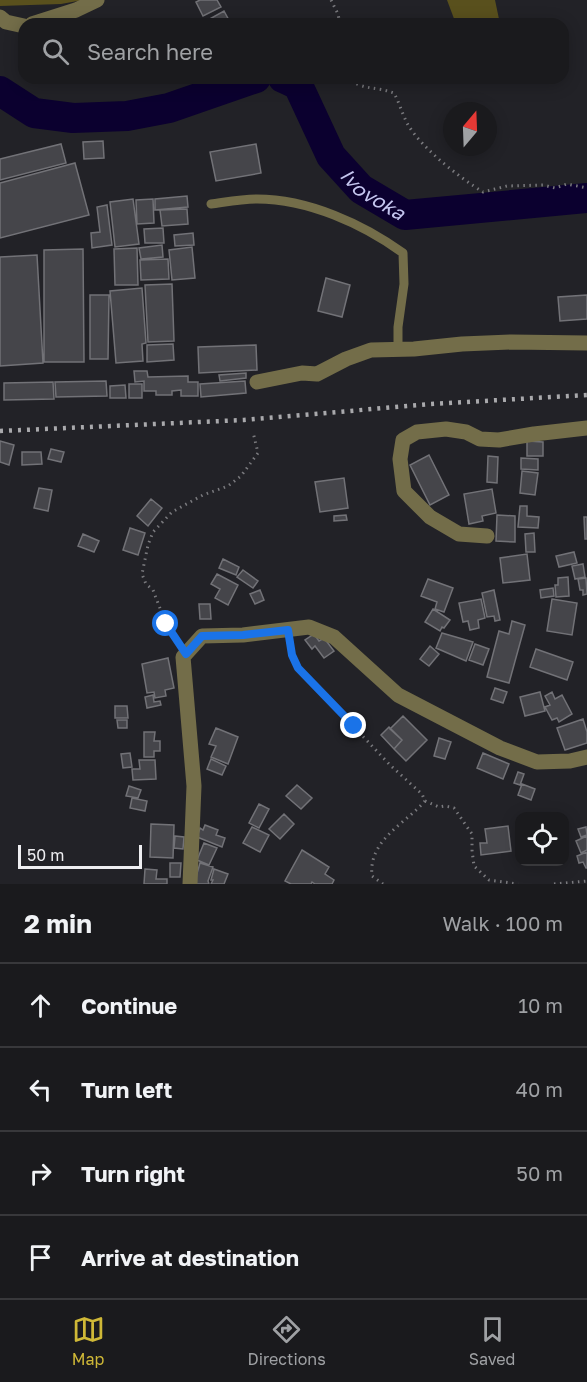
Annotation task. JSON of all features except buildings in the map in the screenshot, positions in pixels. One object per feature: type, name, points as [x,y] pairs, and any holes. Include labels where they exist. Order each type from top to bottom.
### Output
[{"type":"street","points":[[51,18],[97,0]]},
{"type":"street","points":[[0,18],[18,25]]},
{"type":"street","points":[[257,382],[303,373],[317,374],[370,350],[511,342],[587,343]]},
{"type":"street","points":[[487,536],[459,534],[430,517],[404,491],[400,459],[404,440],[417,432],[446,429],[466,432],[480,439],[499,440],[587,428]]},
{"type":"street","points":[[190,884],[194,786],[183,657],[202,636],[243,635],[309,627],[334,637],[398,695],[500,748],[537,762],[570,761],[587,757]]},
{"type":"street","points":[[570,761],[587,764]]},
{"type":"lane","points":[[211,204],[257,199],[294,204],[338,217],[383,238],[403,254],[404,284],[398,327],[398,350]]},
{"type":"path","points":[[331,0],[339,18]]},
{"type":"path","points":[[357,84],[367,89],[382,88],[394,93],[408,124],[420,139],[463,180],[483,192],[507,186],[543,185],[555,188],[567,184],[587,188]]},
{"type":"path","points":[[186,654],[166,624],[153,590],[146,584],[142,574],[148,545],[153,532],[172,513],[203,495],[228,486],[241,476],[258,453],[253,432]]},
{"type":"path","points":[[288,630],[292,655],[298,668],[391,766],[422,794],[425,801],[439,807],[454,808],[472,834],[474,866],[489,880],[518,884]]},
{"type":"path","points":[[383,884],[372,876],[371,865],[381,843],[404,818],[418,809],[425,801]]},
{"type":"path","points":[[555,884],[587,881]]},
{"type":"shaded area","points":[[0,0],[83,0],[61,4],[0,6]]},
{"type":"shaded area","points":[[447,0],[495,0],[499,18],[454,18]]},
{"type":"waterway","name":"Ivovoka","points":[[0,91],[34,113],[73,118],[127,116],[169,108],[239,84]]},
{"type":"waterway","name":"Ivovoka","points":[[296,84],[331,156],[361,189],[405,215],[587,198]]},
{"type":"railway","points":[[0,431],[244,420],[431,404],[587,395]]},
{"type":"route","points":[[166,624],[186,654],[202,636],[243,635],[288,630],[292,655],[298,668],[354,726]]}]
